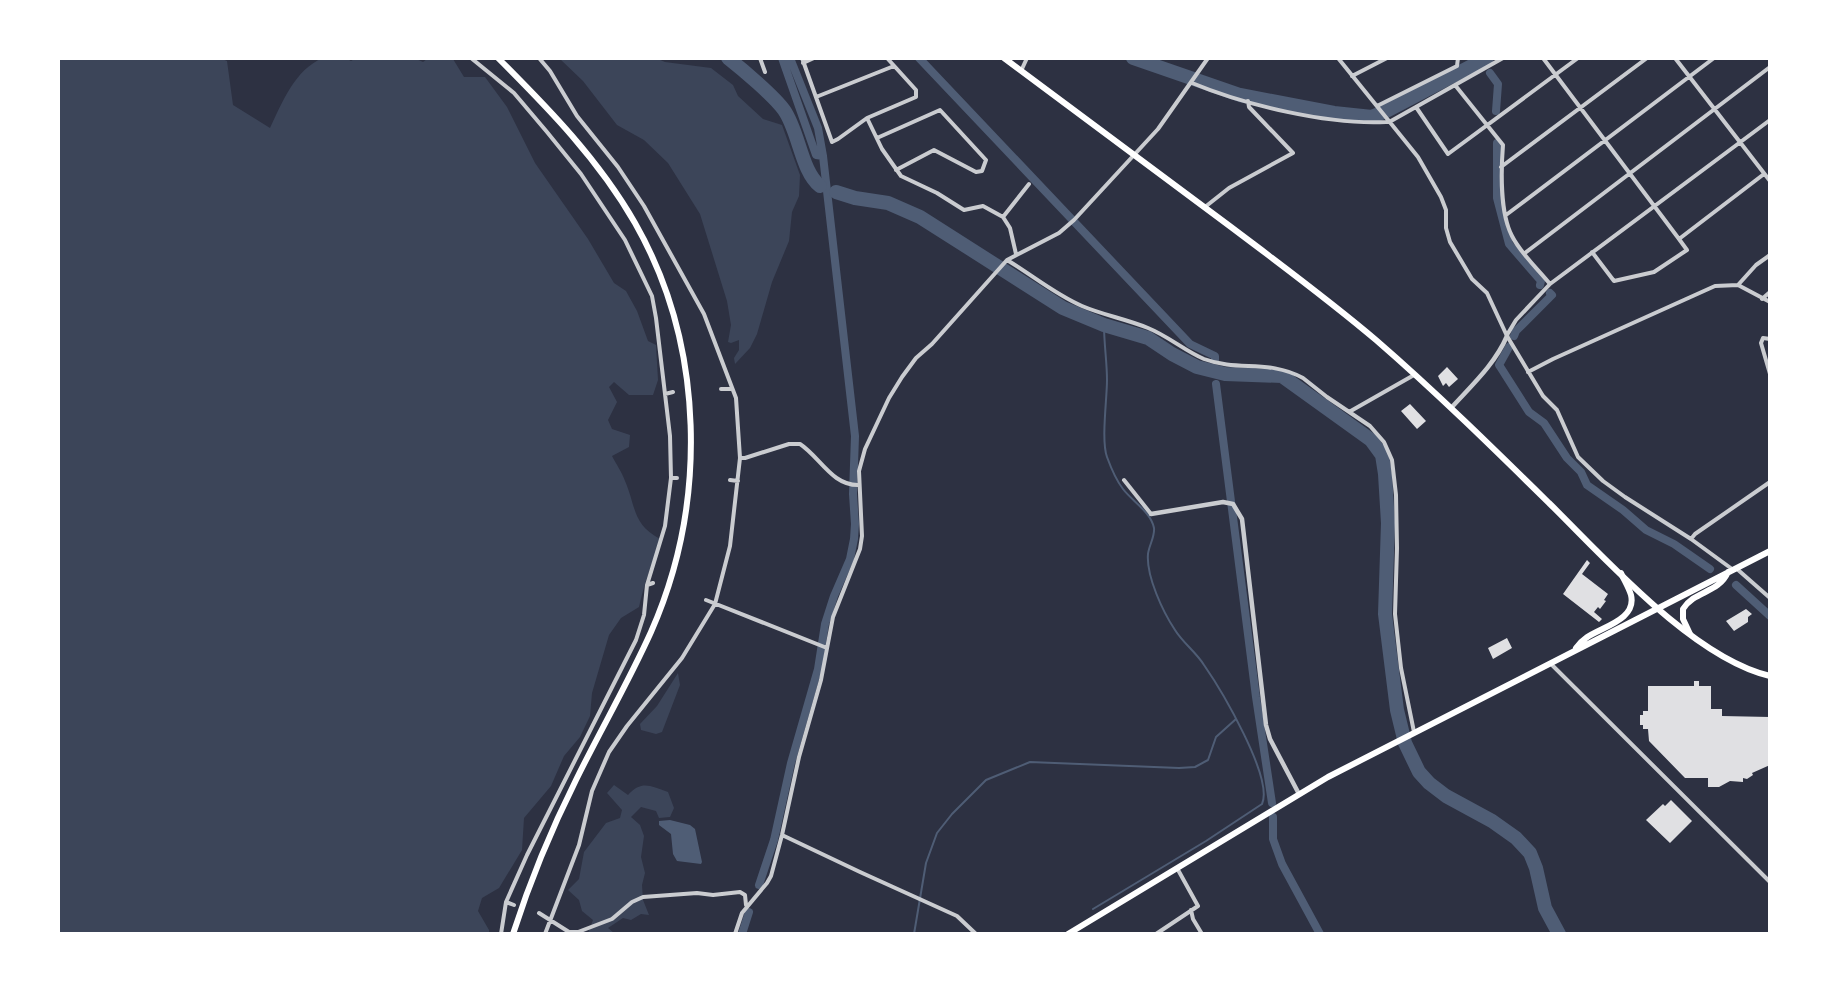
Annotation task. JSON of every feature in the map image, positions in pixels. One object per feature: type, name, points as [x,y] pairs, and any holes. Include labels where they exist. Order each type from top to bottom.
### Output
[{"type":"main road","points":[[498,58],[560,122],[590,158],[635,223],[655,263],[671,306],[688,388],[691,468],[680,545],[667,589],[646,641],[550,835],[513,933]]},
{"type":"main road","points":[[1004,58],[1328,301],[1415,374],[1452,407],[1621,573],[1690,634],[1718,654],[1770,676]]},
{"type":"main road","points":[[1068,933],[1299,794],[1396,741],[1770,551]]},
{"type":"main road","points":[[1690,634],[1682,614],[1686,604],[1723,583],[1732,570]]},
{"type":"main road","points":[[1571,652],[1586,638],[1619,620],[1628,611],[1631,596],[1621,573]]},
{"type":"street","points":[[471,58],[514,93],[548,132],[581,174],[625,240],[652,296],[674,478],[665,526],[647,585],[644,615],[636,640],[560,787],[506,903],[501,933]]},
{"type":"street","points":[[539,58],[550,71],[577,116],[618,167],[654,222],[705,314],[736,398],[740,458],[730,546],[715,604],[682,658],[609,752],[592,790],[579,845],[545,933]]},
{"type":"street","points":[[760,58],[765,72]]},
{"type":"street","points":[[814,58],[803,61],[832,141],[867,118],[916,97],[916,90],[887,58]]},
{"type":"street","points":[[1021,71],[1027,58]]},
{"type":"street","points":[[735,933],[746,906],[767,884],[782,835],[799,757],[822,680],[825,648],[833,617],[860,549],[862,536],[858,485],[865,449],[902,377],[916,358],[932,344],[1007,260],[1046,241],[1074,220],[1158,129],[1208,58]]},
{"type":"street","points":[[1338,58],[1418,157],[1442,197],[1450,242],[1472,279],[1486,293],[1507,336],[1543,396],[1557,410],[1578,457],[1603,481],[1691,539],[1770,598]]},
{"type":"street","points":[[1352,76],[1387,58]]},
{"type":"street","points":[[1377,106],[1457,66],[1458,58]]},
{"type":"street","points":[[1543,58],[1687,250],[1654,272],[1614,281],[1592,252]]},
{"type":"street","points":[[1416,107],[1448,154],[1578,58]]},
{"type":"street","points":[[1501,167],[1647,58]]},
{"type":"street","points":[[1675,58],[1770,181]]},
{"type":"street","points":[[1506,214],[1714,58]]},
{"type":"street","points":[[1191,83],[1222,95],[1344,122],[1391,121],[1501,59]]},
{"type":"street","points":[[816,97],[894,66]]},
{"type":"street","points":[[1525,253],[1770,67]]},
{"type":"street","points":[[1455,85],[1503,145],[1501,167],[1506,214],[1512,236],[1550,284]]},
{"type":"street","points":[[1205,207],[1229,188],[1293,153],[1249,107],[1248,101]]},
{"type":"street","points":[[877,138],[940,110],[986,160],[982,171],[976,172],[934,150],[896,170]]},
{"type":"street","points":[[867,118],[896,170],[902,176],[937,192],[964,210],[982,206],[1003,217],[1010,228],[1016,254]]},
{"type":"street","points":[[1452,407],[1502,348],[1515,320],[1550,284],[1770,120]]},
{"type":"street","points":[[1679,239],[1764,174]]},
{"type":"street","points":[[1003,217],[1029,184]]},
{"type":"street","points":[[1738,285],[1756,265],[1770,255]]},
{"type":"street","points":[[1007,260],[1079,305],[1103,315],[1147,327],[1203,359],[1223,364],[1274,366],[1291,371],[1377,433],[1392,460],[1396,495],[1395,614],[1412,733]]},
{"type":"street","points":[[1528,372],[1715,286],[1738,285],[1770,302]]},
{"type":"street","points":[[1762,299],[1770,292]]},
{"type":"street","points":[[1770,339],[1763,338],[1761,343],[1770,374]]},
{"type":"street","points":[[1349,412],[1409,380],[1415,374]]},
{"type":"street","points":[[721,389],[732,388]]},
{"type":"street","points":[[665,394],[673,392]]},
{"type":"street","points":[[740,458],[789,444],[800,444],[840,481],[858,485]]},
{"type":"street","points":[[730,480],[738,481]]},
{"type":"street","points":[[1124,480],[1151,514],[1223,502],[1233,504],[1238,509],[1242,519],[1266,725],[1270,739],[1299,794]]},
{"type":"street","points":[[1691,539],[1770,482]]},
{"type":"street","points":[[647,585],[653,583]]},
{"type":"street","points":[[706,600],[825,648]]},
{"type":"street","points":[[1550,663],[1770,882]]},
{"type":"street","points":[[782,835],[957,916],[976,933]]},
{"type":"street","points":[[1156,933],[1198,906],[1177,867]]},
{"type":"street","points":[[539,913],[569,932],[578,932],[604,924],[632,902],[643,897],[697,893],[712,895],[744,893],[746,906]]},
{"type":"street","points":[[506,903],[514,905]]},
{"type":"street","points":[[1191,910],[1193,919],[1202,933]]},
{"type":"shaded area","points":[[323,58],[351,61],[356,58],[414,58],[423,62],[427,59],[453,59],[464,77],[485,77],[507,107],[535,163],[588,239],[614,283],[626,291],[637,311],[648,341],[656,345],[658,380],[653,395],[629,395],[614,382],[609,387],[617,402],[608,420],[612,429],[630,435],[629,447],[612,456],[624,478],[640,521],[660,539],[639,607],[621,618],[609,635],[592,693],[590,716],[580,737],[564,756],[551,786],[524,818],[522,850],[499,888],[482,898],[478,911],[489,933],[59,933],[58,59],[222,59],[227,61],[233,105],[270,128],[297,78],[313,63]]},
{"type":"shaded area","points":[[560,59],[658,59],[711,68],[733,85],[738,96],[763,119],[782,125],[800,175],[799,196],[792,212],[789,241],[772,282],[757,334],[750,348],[735,364],[734,358],[739,350],[739,340],[728,342],[731,325],[727,301],[700,214],[668,163],[644,140],[617,125],[583,81]]},
{"type":"shaded area","points":[[678,673],[680,685],[662,732],[656,734],[641,730],[640,724],[657,706]]},
{"type":"shaded area","points":[[614,785],[628,795],[642,786],[651,786],[668,792],[674,808],[670,817],[659,818],[656,811],[641,807],[631,817],[640,825],[644,836],[641,857],[645,873],[642,885],[643,900],[649,915],[641,914],[631,920],[623,918],[608,928],[614,933],[588,933],[593,920],[582,911],[579,900],[568,890],[579,879],[584,852],[606,823],[620,818],[622,810],[607,793]]},
{"type":"shaded area","points":[[670,820],[690,825],[695,829],[701,864],[677,861],[673,854],[671,834],[659,825],[659,821]]},
{"type":"building","points":[[1447,367],[1458,379],[1449,387],[1446,383],[1443,386],[1438,376]]},
{"type":"building","points":[[1410,404],[1426,421],[1417,429],[1401,411]]},
{"type":"building","points":[[1587,560],[1590,563],[1582,574],[1608,594],[1600,609],[1598,607],[1594,612],[1602,619],[1599,622],[1563,594]]},
{"type":"building","points":[[1746,609],[1752,614],[1748,617],[1748,622],[1734,631],[1726,621]]},
{"type":"building","points":[[1507,638],[1512,648],[1493,659],[1488,648]]},
{"type":"building","points":[[1694,681],[1699,681],[1699,686],[1711,686],[1711,709],[1722,709],[1722,716],[1770,717],[1770,765],[1752,773],[1753,775],[1747,779],[1743,778],[1743,782],[1730,781],[1719,787],[1708,787],[1708,778],[1685,778],[1649,741],[1648,729],[1643,729],[1643,725],[1640,725],[1640,715],[1643,715],[1643,711],[1648,711],[1648,686],[1694,686]]},
{"type":"building","points":[[1671,800],[1692,821],[1670,843],[1646,820],[1663,804],[1665,806]]},
{"type":"waterway","points":[[728,58],[766,90],[784,110],[808,171],[820,186]]},
{"type":"waterway","points":[[782,58],[816,155],[823,156]]},
{"type":"waterway","points":[[759,885],[774,840],[791,763],[818,669],[825,624],[850,559],[855,524],[853,494],[855,436],[823,156],[818,128],[790,58]]},
{"type":"waterway","points":[[919,58],[1190,344],[1215,356],[1215,360]]},
{"type":"waterway","points":[[1133,58],[1240,95],[1334,113],[1372,117],[1487,58]]},
{"type":"waterway","points":[[1490,73],[1498,84],[1496,111]]},
{"type":"waterway","points":[[1497,143],[1497,198],[1509,244],[1541,281],[1540,285]]},
{"type":"waterway","points":[[836,192],[855,198],[888,203],[920,217],[1063,308],[1104,325],[1148,338],[1197,367],[1225,374],[1282,376],[1371,440],[1382,455],[1385,474],[1388,523],[1385,614],[1397,710],[1405,743],[1419,772],[1429,783],[1446,796],[1492,821],[1516,838],[1530,853],[1536,868],[1545,908],[1559,934]]},
{"type":"waterway","points":[[1514,336],[1516,331],[1552,295],[1550,293]]},
{"type":"waterway","points":[[1093,909],[1206,841],[1262,804],[1264,792],[1253,755],[1233,712],[1201,660],[1182,639],[1165,614],[1152,583],[1148,563],[1154,531],[1152,522],[1120,485],[1107,457],[1104,441],[1107,380],[1104,325]]},
{"type":"waterway","points":[[1509,347],[1499,365],[1529,412],[1544,423],[1567,458],[1581,472],[1587,485],[1623,510],[1646,530],[1674,544],[1710,569]]},
{"type":"waterway","points":[[1216,384],[1256,697],[1272,803]]},
{"type":"waterway","points":[[1736,585],[1770,616]]},
{"type":"waterway","points":[[914,934],[926,863],[937,833],[952,814],[986,780],[1030,762],[1195,767],[1208,760],[1216,737],[1236,719]]},
{"type":"waterway","points":[[1273,817],[1273,839],[1282,864],[1320,934]]},
{"type":"waterway","points":[[742,934],[749,912]]}]
